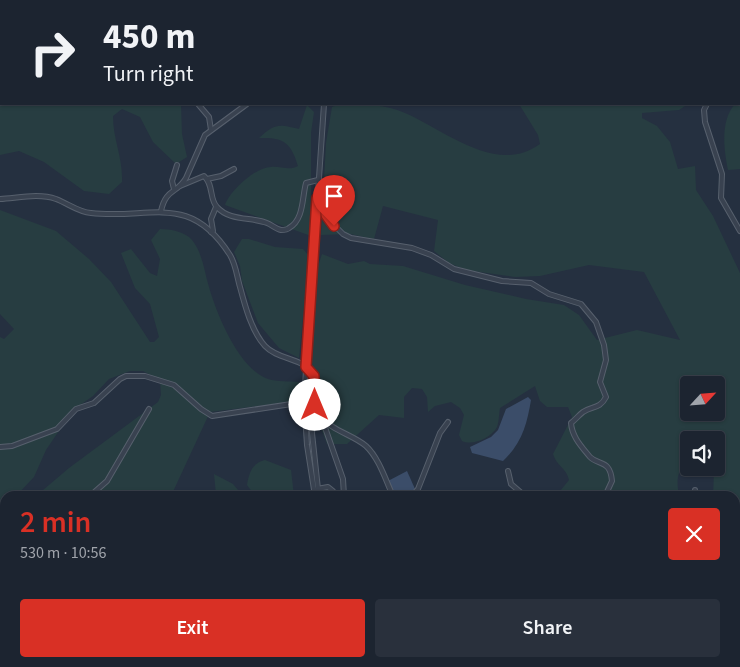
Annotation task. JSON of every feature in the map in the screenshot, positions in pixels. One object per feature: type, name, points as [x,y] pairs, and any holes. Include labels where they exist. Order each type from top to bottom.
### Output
[{"type":"street","points":[[591,0],[599,0]]},
{"type":"street","points":[[199,105],[208,117],[211,130]]},
{"type":"street","points":[[180,186],[186,178],[200,144],[211,130],[246,105]]},
{"type":"street","points":[[316,490],[305,422],[306,367],[324,105]]},
{"type":"street","points":[[706,105],[704,110],[705,122],[722,174],[721,198],[740,231]]},
{"type":"street","points":[[174,189],[172,181],[177,165]]},
{"type":"street","points":[[161,211],[165,197],[174,189],[202,176],[207,179],[221,176],[234,169]]},
{"type":"street","points":[[207,179],[216,207],[221,211],[236,218],[266,223],[276,228],[287,230],[295,221],[304,202],[306,183],[318,180]]},
{"type":"street","points":[[0,199],[38,196],[50,198],[90,213],[161,211],[200,222],[211,232],[232,260],[253,326],[265,346],[271,352],[306,367],[314,376],[315,405],[312,433],[316,490]]},
{"type":"street","points":[[317,198],[324,200],[326,215],[334,226],[351,238],[412,248],[431,255],[454,269],[468,273],[502,281],[531,283],[549,294],[574,301],[585,308],[599,328],[604,345],[606,360],[600,382],[606,397],[602,405],[582,413],[571,424],[575,438],[591,458],[602,461],[608,467],[612,481],[607,491]]},
{"type":"street","points":[[211,232],[211,219],[216,207]]},
{"type":"street","points":[[0,447],[12,446],[57,429],[76,409],[94,403],[120,379],[126,376],[145,376],[174,385],[201,409],[212,416],[298,403],[315,405],[321,416],[343,479],[344,491]]},
{"type":"street","points":[[96,491],[107,481],[149,409]]},
{"type":"street","points":[[321,416],[340,432],[368,448],[390,491]]},
{"type":"street","points":[[416,491],[440,433],[448,422]]},
{"type":"street","points":[[508,471],[511,484],[519,491]]},
{"type":"street","points":[[316,490],[328,487],[333,491]]},
{"type":"green space","points":[[0,105],[181,105],[182,134],[187,157],[176,164],[153,142],[140,117],[122,109],[113,116],[122,182],[109,194],[84,191],[44,162],[19,151],[0,155]]},
{"type":"green space","points":[[307,105],[314,112],[311,133],[311,236],[225,205],[237,187],[258,171],[271,167],[288,168],[298,166],[292,151],[285,143],[280,140],[259,138],[273,127],[287,126],[299,129]]},
{"type":"green space","points":[[337,105],[373,105],[397,110],[471,147],[488,153],[506,155],[523,153],[540,144],[538,135],[520,105],[686,105],[679,110],[642,113],[642,118],[657,126],[670,142],[678,169],[695,166],[696,190],[713,216],[740,273],[740,491],[713,491],[714,476],[725,476],[725,431],[680,431],[678,491],[560,491],[569,480],[553,454],[572,417],[568,407],[547,407],[540,401],[535,386],[500,408],[497,427],[491,435],[476,442],[462,441],[459,435],[464,415],[460,408],[451,402],[435,406],[428,412],[427,397],[422,389],[412,388],[404,397],[404,418],[379,415],[347,444],[327,444],[311,401],[315,391],[308,377],[318,266],[322,254],[348,264],[364,261],[370,264],[403,266],[465,285],[526,299],[564,305],[579,315],[597,340],[637,330],[680,340],[644,272],[589,265],[540,276],[515,277],[466,270],[449,263],[434,251],[438,220],[383,206],[374,239],[350,234],[321,235],[326,143],[332,107]]},
{"type":"green space","points":[[734,105],[740,105],[740,169],[728,170],[724,136],[730,111]]},
{"type":"green space","points":[[0,210],[56,231],[89,259],[111,282],[150,342],[154,342],[159,337],[150,304],[135,288],[121,253],[131,249],[150,273],[157,276],[160,259],[151,240],[160,229],[173,230],[186,235],[196,245],[218,312],[239,353],[257,373],[268,379],[299,382],[297,401],[210,412],[173,491],[42,491],[69,468],[158,402],[161,395],[160,380],[143,371],[130,371],[109,379],[93,396],[73,410],[46,450],[34,477],[21,491],[0,491],[0,337],[4,339],[14,329],[0,314]]},
{"type":"green space","points":[[242,239],[249,239],[275,247],[303,249],[309,256],[299,358],[279,348],[258,323],[242,281],[240,266],[234,252]]},
{"type":"green space","points":[[265,460],[291,470],[293,491],[251,491],[247,485],[249,476],[254,466]]},
{"type":"green space","points":[[214,474],[233,484],[239,491],[216,491]]},
{"type":"water","points":[[528,397],[531,400],[523,433],[515,447],[503,461],[472,453],[470,447],[491,437],[498,430],[506,409]]},
{"type":"water","points":[[407,471],[415,489],[413,491],[392,491],[388,481]]},
{"type":"route","points":[[315,405],[314,376],[306,367],[317,198],[324,200],[327,218],[334,226]]}]
